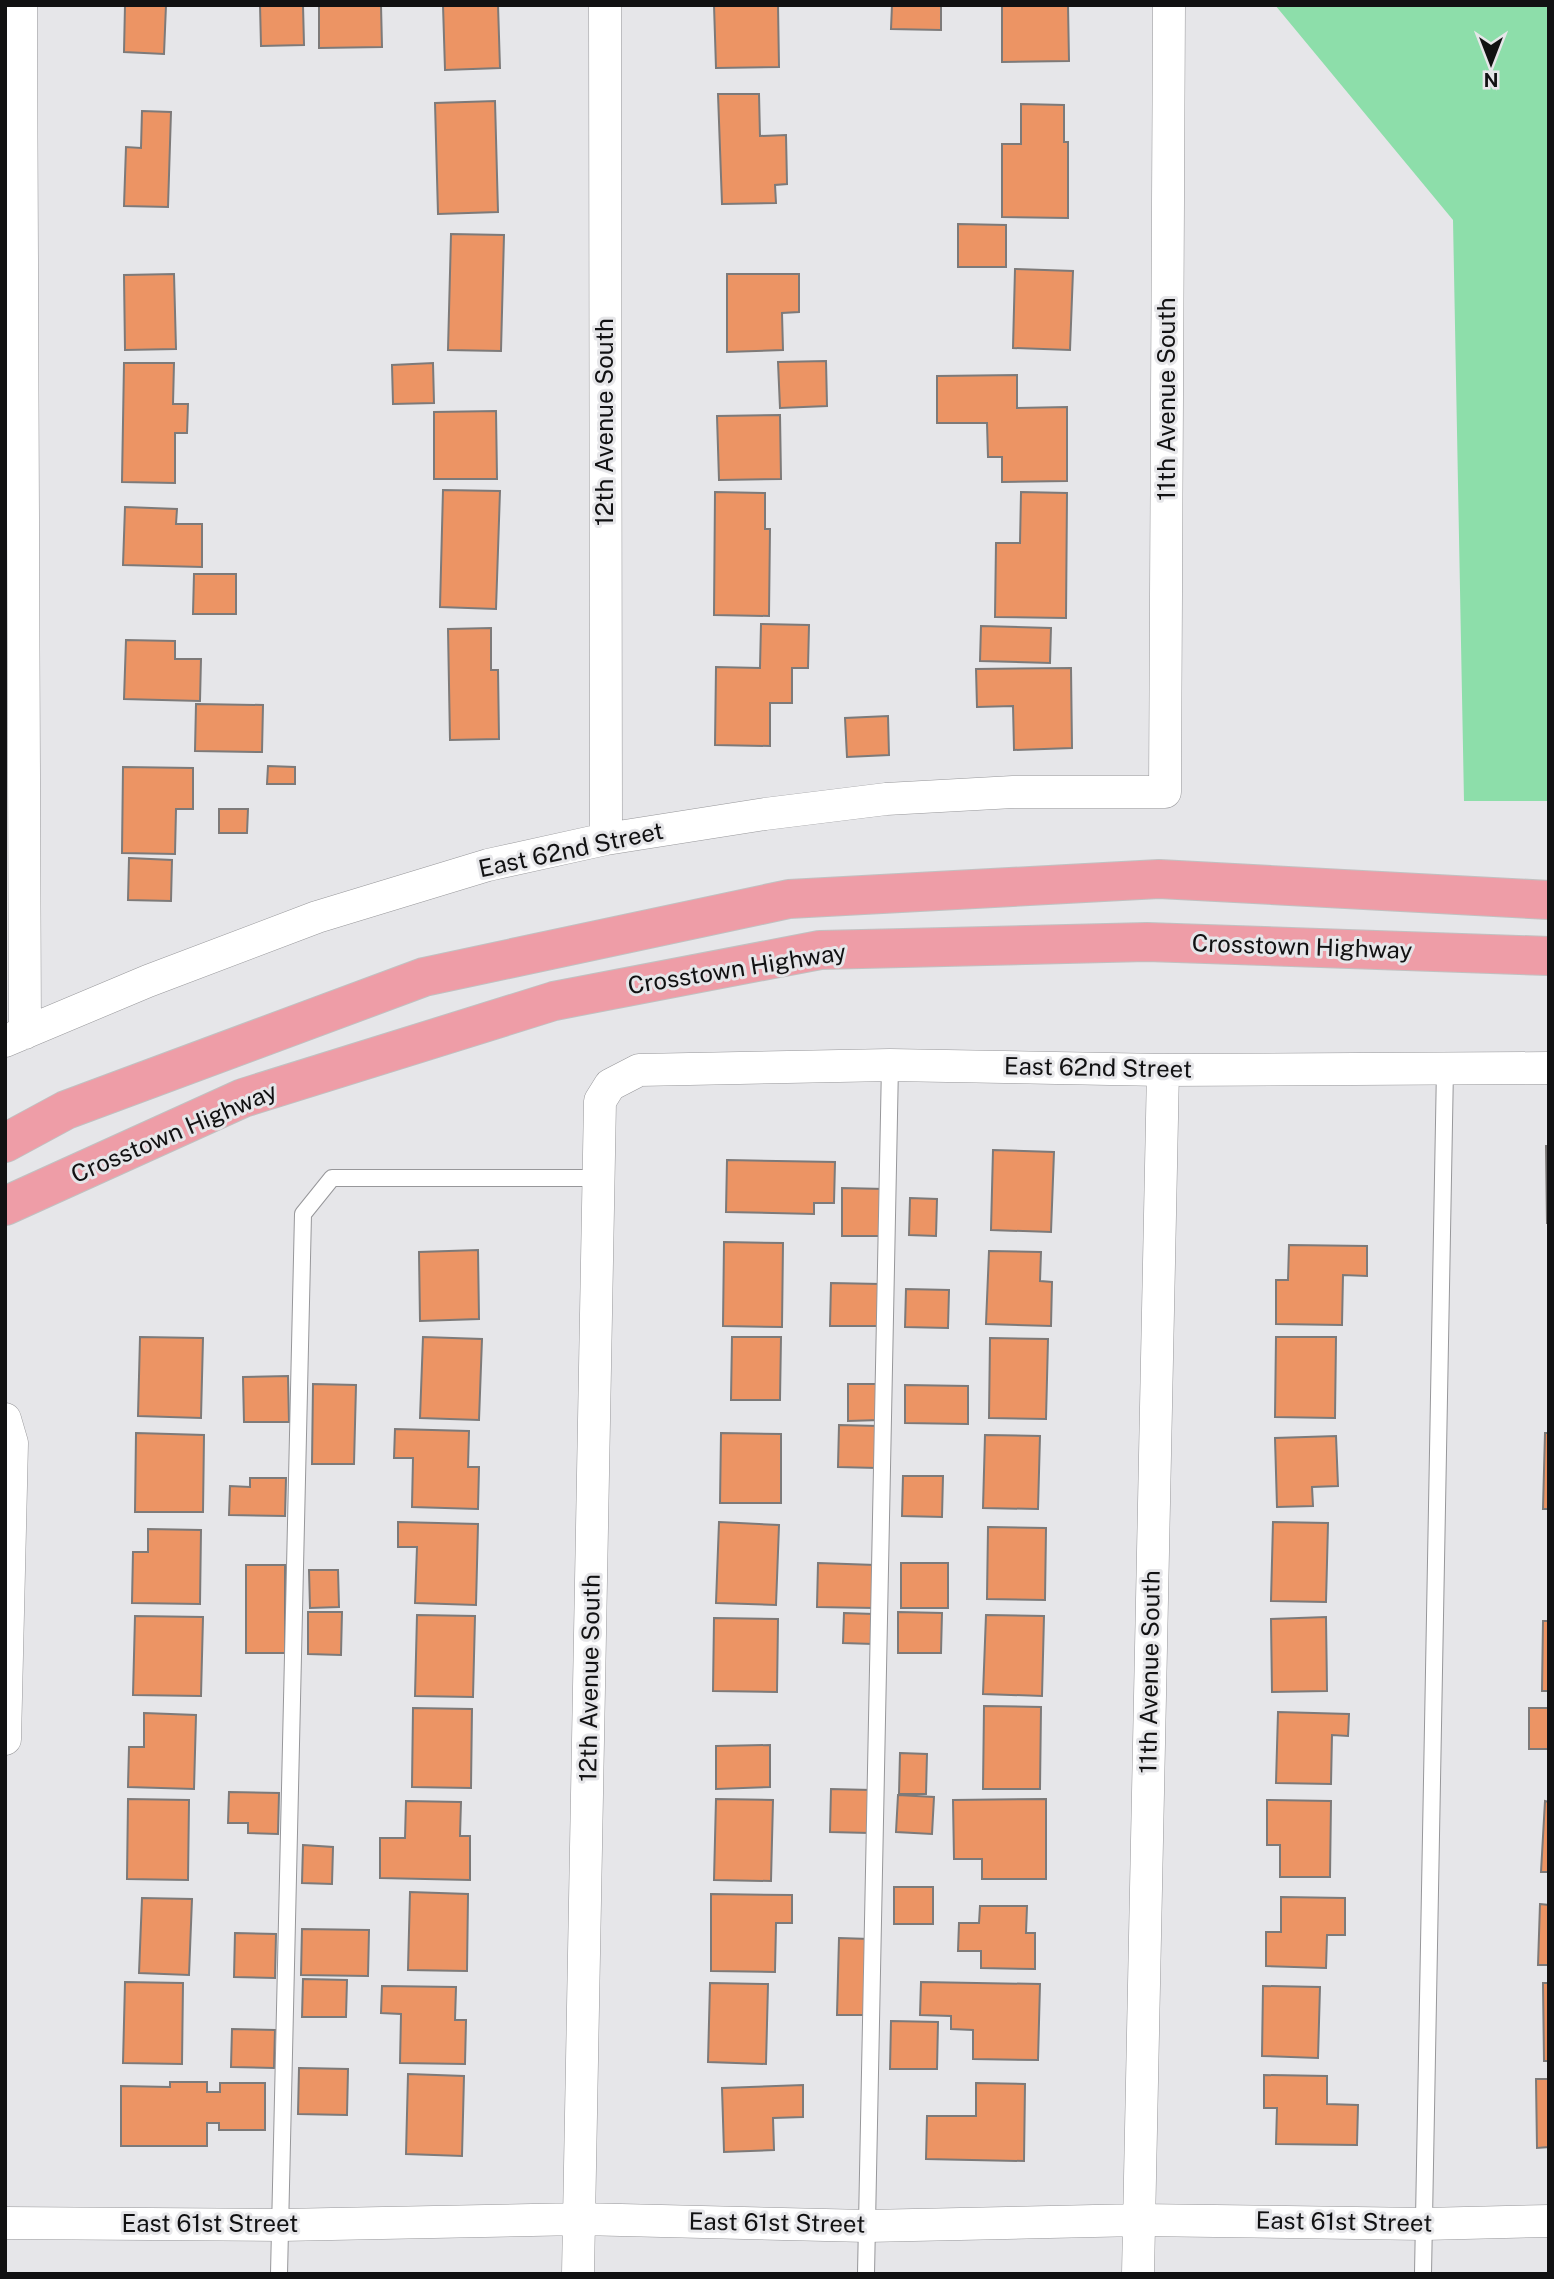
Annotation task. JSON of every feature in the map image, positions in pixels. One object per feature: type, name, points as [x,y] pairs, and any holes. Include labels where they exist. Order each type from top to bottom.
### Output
[{"type":"highway","points":[[5,1143],[66,1110],[424,977],[789,899],[1158,879],[1549,900]]},
{"type":"highway","name":"Crosstown Highway","points":[[5,1206],[243,1098],[554,1001],[820,950],[1147,942],[1549,956]]},
{"type":"street","points":[[15,1037],[21,5]]},
{"type":"street","name":"12th Avenue South","points":[[605,5],[606,839]]},
{"type":"street","name":"11th Avenue South","points":[[1165,792],[1170,5]]},
{"type":"street","name":"East 62nd Street","points":[[15,1037],[148,981],[317,917],[488,865],[606,839],[765,814],[886,799],[1013,792],[1165,792]]},
{"type":"street","name":"East 62nd Street","points":[[610,1085],[639,1070],[890,1065],[1163,1070],[1549,1068]]},
{"type":"street","name":"11th Avenue South","points":[[1138,2274],[1163,1070]]},
{"type":"street","name":"12th Avenue South","points":[[578,2274],[600,1101],[610,1085]]},
{"type":"street","points":[[5,1739],[9,1431]]},
{"type":"street","name":"East 61st Street","points":[[5,2223],[281,2225],[580,2219],[867,2226],[1139,2220],[1424,2224],[1549,2221]]},
{"type":"lane","points":[[866,2274],[890,1065]]},
{"type":"lane","points":[[1423,2274],[1445,1068]]},
{"type":"lane","points":[[279,2274],[303,1214],[332,1178],[600,1178]]},
{"type":"green space","points":[[1275,5],[1549,5],[1549,801],[1464,801],[1453,220]]},
{"type":"building","points":[[125,5],[166,5],[164,54],[124,52]]},
{"type":"building","points":[[260,5],[303,5],[304,45],[261,46]]},
{"type":"building","points":[[319,5],[381,5],[382,47],[319,48]]},
{"type":"building","points":[[443,5],[498,5],[500,68],[445,70]]},
{"type":"building","points":[[714,5],[778,5],[779,67],[716,68]]},
{"type":"building","points":[[892,5],[941,5],[941,30],[891,29]]},
{"type":"building","points":[[1002,5],[1068,5],[1069,61],[1002,62]]},
{"type":"building","points":[[718,94],[759,94],[760,136],[786,135],[787,184],[775,185],[776,203],[722,204]]},
{"type":"building","points":[[495,101],[498,212],[438,214],[435,103]]},
{"type":"building","points":[[1021,104],[1064,105],[1064,142],[1068,142],[1068,218],[1002,217],[1002,144],[1021,144]]},
{"type":"building","points":[[142,111],[171,112],[168,207],[124,206],[126,147],[141,148]]},
{"type":"building","points":[[958,224],[1006,225],[1006,267],[958,267]]},
{"type":"building","points":[[451,234],[504,235],[501,351],[448,350]]},
{"type":"building","points":[[1015,269],[1073,271],[1070,350],[1013,348]]},
{"type":"building","points":[[174,274],[176,349],[125,350],[124,275]]},
{"type":"building","points":[[727,274],[799,274],[799,312],[782,313],[783,350],[727,352]]},
{"type":"building","points":[[826,361],[827,406],[780,408],[778,362]]},
{"type":"building","points":[[124,363],[174,363],[173,404],[188,404],[187,433],[175,433],[175,483],[122,482]]},
{"type":"building","points":[[433,363],[434,403],[393,404],[392,365]]},
{"type":"building","points":[[1017,375],[1017,408],[1067,407],[1067,481],[1002,482],[1002,457],[988,457],[987,423],[937,423],[937,376]]},
{"type":"building","points":[[496,411],[497,479],[434,479],[434,412]]},
{"type":"building","points":[[780,415],[781,479],[719,480],[717,416]]},
{"type":"building","points":[[443,490],[500,491],[496,609],[440,607]]},
{"type":"building","points":[[715,492],[765,493],[765,529],[770,529],[769,616],[714,615]]},
{"type":"building","points":[[1021,492],[1067,493],[1066,618],[995,617],[996,543],[1020,543]]},
{"type":"building","points":[[125,507],[177,509],[176,524],[202,524],[202,567],[123,565]]},
{"type":"building","points":[[194,574],[236,574],[236,614],[193,614]]},
{"type":"building","points":[[761,624],[809,625],[808,668],[792,668],[792,703],[770,703],[770,746],[715,745],[716,667],[760,668]]},
{"type":"building","points":[[981,626],[1051,628],[1050,663],[980,661]]},
{"type":"building","points":[[491,628],[491,670],[498,670],[499,739],[450,740],[448,629]]},
{"type":"building","points":[[126,640],[175,641],[175,659],[201,659],[200,701],[124,699]]},
{"type":"building","points":[[1071,668],[1072,748],[1014,750],[1013,706],[977,707],[976,669]]},
{"type":"building","points":[[196,704],[263,705],[262,752],[195,751]]},
{"type":"building","points":[[888,716],[889,755],[847,757],[845,718]]},
{"type":"building","points":[[268,766],[295,767],[295,784],[267,784]]},
{"type":"building","points":[[123,767],[193,768],[193,809],[176,809],[175,854],[122,853]]},
{"type":"building","points":[[219,809],[248,809],[247,833],[219,833]]},
{"type":"building","points":[[129,858],[172,860],[171,901],[128,900]]},
{"type":"building","points":[[1546,1146],[1549,1146],[1549,1223],[1547,1223]]},
{"type":"building","points":[[993,1150],[1054,1152],[1051,1232],[991,1230]]},
{"type":"building","points":[[727,1160],[835,1162],[834,1203],[814,1203],[814,1214],[726,1212]]},
{"type":"building","points":[[842,1188],[884,1189],[884,1236],[842,1236]]},
{"type":"building","points":[[910,1198],[937,1199],[936,1236],[909,1235]]},
{"type":"building","points":[[724,1242],[783,1243],[782,1327],[723,1326]]},
{"type":"building","points":[[1289,1245],[1367,1246],[1367,1276],[1343,1275],[1342,1325],[1276,1324],[1276,1280],[1288,1280]]},
{"type":"building","points":[[478,1250],[479,1319],[420,1321],[419,1252]]},
{"type":"building","points":[[989,1251],[1041,1252],[1040,1281],[1052,1282],[1051,1326],[986,1324]]},
{"type":"building","points":[[831,1283],[880,1284],[879,1326],[830,1326]]},
{"type":"building","points":[[906,1289],[949,1290],[948,1328],[905,1327]]},
{"type":"building","points":[[140,1337],[203,1338],[201,1418],[138,1416]]},
{"type":"building","points":[[423,1337],[482,1339],[479,1420],[420,1418]]},
{"type":"building","points":[[732,1337],[781,1337],[780,1400],[731,1400]]},
{"type":"building","points":[[1276,1337],[1336,1337],[1335,1418],[1275,1417]]},
{"type":"building","points":[[990,1338],[1048,1339],[1046,1419],[989,1418]]},
{"type":"building","points":[[288,1376],[289,1422],[244,1422],[243,1377]]},
{"type":"building","points":[[313,1384],[356,1385],[354,1464],[312,1464]]},
{"type":"building","points":[[848,1384],[879,1384],[880,1420],[848,1421]]},
{"type":"building","points":[[905,1385],[968,1386],[968,1424],[905,1423]]},
{"type":"building","points":[[839,1425],[878,1426],[877,1468],[838,1467]]},
{"type":"building","points":[[395,1429],[469,1431],[468,1467],[479,1467],[478,1509],[412,1507],[413,1458],[394,1458]]},
{"type":"building","points":[[136,1433],[204,1435],[203,1512],[135,1512]]},
{"type":"building","points":[[721,1433],[781,1434],[781,1503],[720,1503]]},
{"type":"building","points":[[1545,1433],[1549,1433],[1549,1509],[1543,1509]]},
{"type":"building","points":[[985,1435],[1040,1436],[1038,1509],[983,1508]]},
{"type":"building","points":[[1336,1436],[1338,1486],[1312,1487],[1313,1506],[1277,1507],[1275,1438]]},
{"type":"building","points":[[903,1476],[943,1476],[942,1517],[902,1516]]},
{"type":"building","points":[[250,1478],[286,1478],[285,1516],[229,1515],[230,1486],[250,1487]]},
{"type":"building","points":[[398,1522],[478,1524],[476,1605],[415,1603],[417,1547],[398,1547]]},
{"type":"building","points":[[719,1522],[779,1525],[776,1605],[716,1603]]},
{"type":"building","points":[[1273,1522],[1328,1523],[1326,1602],[1271,1601]]},
{"type":"building","points":[[988,1527],[1046,1528],[1045,1600],[987,1599]]},
{"type":"building","points":[[148,1529],[201,1530],[200,1604],[132,1603],[133,1552],[148,1552]]},
{"type":"building","points":[[818,1563],[875,1565],[874,1608],[817,1607]]},
{"type":"building","points":[[901,1563],[948,1563],[948,1608],[901,1608]]},
{"type":"building","points":[[246,1565],[285,1565],[285,1653],[246,1653]]},
{"type":"building","points":[[309,1570],[338,1570],[339,1607],[310,1608]]},
{"type":"building","points":[[308,1612],[342,1612],[341,1655],[308,1654]]},
{"type":"building","points":[[898,1612],[942,1613],[941,1653],[898,1653]]},
{"type":"building","points":[[844,1613],[874,1614],[873,1644],[843,1643]]},
{"type":"building","points":[[417,1615],[475,1616],[473,1697],[415,1696]]},
{"type":"building","points":[[986,1615],[1044,1616],[1042,1696],[983,1694]]},
{"type":"building","points":[[135,1616],[203,1617],[201,1696],[133,1695]]},
{"type":"building","points":[[1326,1617],[1327,1691],[1272,1692],[1271,1619]]},
{"type":"building","points":[[714,1618],[778,1619],[777,1692],[713,1691]]},
{"type":"building","points":[[1543,1621],[1549,1621],[1549,1691],[1542,1691]]},
{"type":"building","points":[[984,1706],[1041,1707],[1040,1789],[983,1789]]},
{"type":"building","points":[[413,1708],[472,1709],[471,1788],[412,1787]]},
{"type":"building","points":[[1529,1708],[1549,1708],[1549,1785],[1548,1749],[1529,1749]]},
{"type":"building","points":[[1278,1712],[1349,1714],[1348,1736],[1332,1735],[1331,1784],[1276,1783]]},
{"type":"building","points":[[144,1713],[196,1715],[194,1789],[128,1787],[129,1747],[144,1747]]},
{"type":"building","points":[[770,1745],[770,1787],[716,1789],[716,1746]]},
{"type":"building","points":[[900,1753],[927,1754],[926,1794],[899,1794]]},
{"type":"building","points":[[831,1789],[871,1790],[869,1833],[830,1832]]},
{"type":"building","points":[[229,1792],[279,1793],[278,1834],[248,1833],[248,1823],[228,1823]]},
{"type":"building","points":[[898,1795],[934,1797],[932,1834],[896,1832]]},
{"type":"building","points":[[128,1799],[189,1800],[188,1880],[127,1879]]},
{"type":"building","points":[[716,1799],[773,1800],[771,1881],[714,1880]]},
{"type":"building","points":[[1046,1799],[1046,1879],[982,1879],[982,1859],[954,1859],[953,1800]]},
{"type":"building","points":[[1267,1800],[1331,1801],[1330,1877],[1280,1877],[1280,1845],[1267,1845]]},
{"type":"building","points":[[406,1801],[461,1802],[460,1836],[470,1836],[470,1880],[380,1878],[380,1838],[405,1838]]},
{"type":"building","points":[[1545,1801],[1549,1802],[1549,1872],[1541,1872]]},
{"type":"building","points":[[303,1845],[333,1847],[332,1884],[302,1883]]},
{"type":"building","points":[[894,1887],[933,1887],[933,1924],[894,1924]]},
{"type":"building","points":[[410,1892],[468,1894],[467,1971],[408,1970]]},
{"type":"building","points":[[711,1894],[792,1895],[792,1923],[776,1923],[775,1972],[711,1971]]},
{"type":"building","points":[[1281,1897],[1345,1898],[1345,1935],[1327,1935],[1326,1968],[1266,1966],[1266,1932],[1281,1932]]},
{"type":"building","points":[[142,1898],[192,1899],[189,1975],[139,1973]]},
{"type":"building","points":[[1540,1904],[1549,1905],[1549,1965],[1538,1965]]},
{"type":"building","points":[[980,1906],[1027,1906],[1026,1933],[1035,1933],[1035,1969],[981,1968],[981,1951],[958,1951],[959,1923],[979,1923]]},
{"type":"building","points":[[302,1929],[369,1930],[368,1976],[301,1975]]},
{"type":"building","points":[[235,1933],[276,1934],[275,1978],[234,1977]]},
{"type":"building","points":[[839,1938],[869,1939],[867,2015],[837,2015]]},
{"type":"building","points":[[303,1979],[347,1980],[346,2017],[302,2017]]},
{"type":"building","points":[[125,1982],[183,1983],[182,2064],[123,2063]]},
{"type":"building","points":[[921,1982],[1040,1984],[1038,2060],[973,2059],[973,2030],[951,2029],[951,2016],[920,2015]]},
{"type":"building","points":[[710,1983],[768,1984],[766,2064],[708,2062]]},
{"type":"building","points":[[1543,1983],[1549,1983],[1549,2061],[1544,2061]]},
{"type":"building","points":[[382,1986],[456,1987],[455,2020],[466,2020],[465,2064],[400,2063],[401,2014],[381,2013]]},
{"type":"building","points":[[1263,1986],[1320,1987],[1318,2058],[1262,2056]]},
{"type":"building","points":[[891,2021],[938,2022],[937,2069],[890,2069]]},
{"type":"building","points":[[232,2029],[275,2030],[274,2068],[231,2067]]},
{"type":"building","points":[[299,2068],[348,2069],[347,2115],[298,2114]]},
{"type":"building","points":[[408,2074],[464,2076],[462,2156],[406,2154]]},
{"type":"building","points":[[1264,2075],[1327,2076],[1327,2104],[1358,2105],[1357,2145],[1276,2144],[1277,2108],[1264,2108]]},
{"type":"building","points":[[1536,2079],[1549,2079],[1549,2147],[1537,2148]]},
{"type":"building","points":[[170,2082],[207,2082],[207,2092],[220,2092],[220,2083],[265,2083],[265,2130],[219,2130],[219,2123],[207,2123],[207,2146],[121,2146],[121,2086],[170,2087]]},
{"type":"building","points":[[976,2083],[1025,2084],[1024,2161],[926,2159],[927,2116],[976,2116]]},
{"type":"building","points":[[803,2085],[803,2117],[773,2118],[774,2150],[724,2152],[722,2088]]}]
